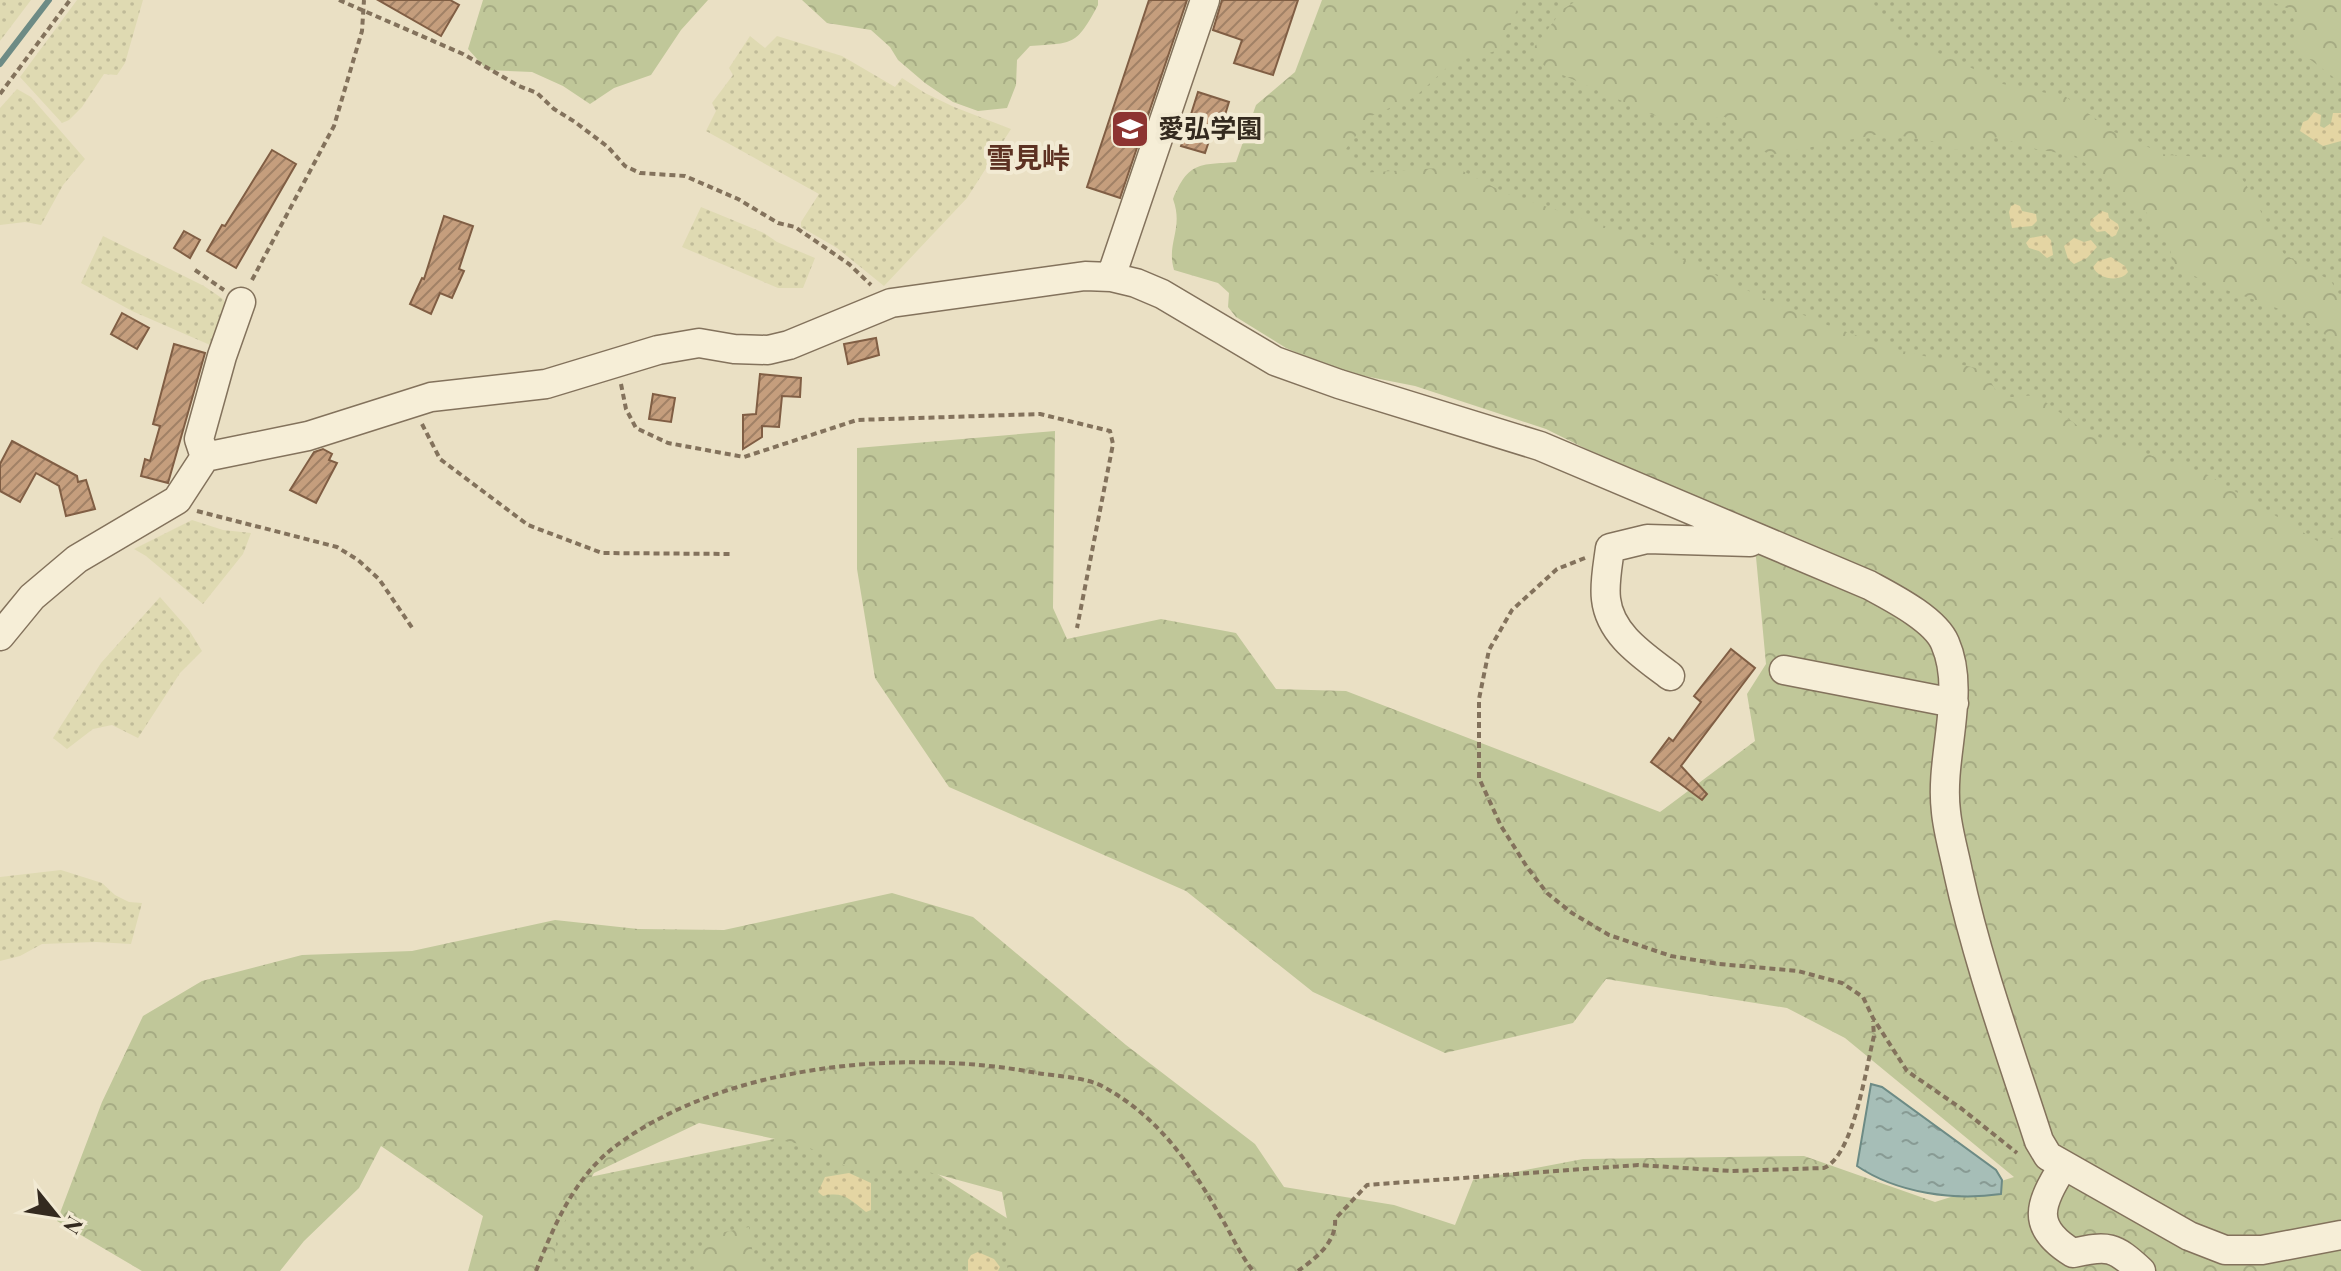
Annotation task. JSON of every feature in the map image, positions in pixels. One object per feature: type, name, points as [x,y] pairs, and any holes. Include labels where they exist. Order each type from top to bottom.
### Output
[{"type":"street","points":[[1111,277],[1205,0]]},
{"type":"street","points":[[0,636],[32,597],[77,559],[177,500],[205,457],[308,436],[431,397],[546,384],[658,350],[699,343],[734,349],[768,350],[789,345],[884,306],[1012,284],[1085,276],[1111,277],[1136,283],[1162,294],[1275,361],[1540,446],[1869,585],[1915,611],[1945,640],[1955,689],[1945,761],[1945,812],[1970,929],[2039,1141],[2048,1156],[2189,1236],[2225,1250],[2262,1250],[2341,1235]]},
{"type":"street","points":[[205,457],[199,439],[241,302]]},
{"type":"street","points":[[1670,676],[1639,652],[1615,627],[1606,600],[1610,548],[1647,539],[1771,543]]},
{"type":"street","points":[[1784,670],[1954,703]]},
{"type":"street","points":[[2063,1166],[2044,1198],[2041,1215],[2057,1243],[2073,1253],[2103,1246],[2126,1257],[2141,1271]]},
{"type":"path","points":[[0,94],[70,0]]},
{"type":"path","points":[[339,0],[463,54],[499,76],[537,93],[554,109],[608,147],[625,166],[640,173],[685,176],[738,199],[778,223],[795,227],[849,264],[872,286],[884,306]]},
{"type":"path","points":[[195,270],[241,302],[334,126],[362,31],[364,0]]},
{"type":"path","points":[[617,363],[626,409],[636,428],[668,443],[744,457],[857,420],[1040,414],[1110,431],[1113,444],[1077,628]]},
{"type":"path","points":[[413,404],[440,459],[528,525],[602,553],[732,554]]},
{"type":"path","points":[[177,500],[201,513],[337,547],[379,579],[413,629]]},
{"type":"path","points":[[1610,548],[1557,569],[1512,610],[1489,650],[1479,699],[1479,778],[1501,826],[1527,867],[1547,893],[1572,913],[1609,935],[1671,956],[1798,971],[1842,983],[1863,997],[1907,1071],[1962,1109],[2018,1154]]},
{"type":"path","points":[[1298,1271],[1321,1254],[1336,1228],[1335,1219],[1367,1185],[1638,1165],[1731,1171],[1824,1168],[1832,1164],[1852,1130],[1874,1036],[1873,1018]]},
{"type":"path","points":[[536,1271],[555,1222],[581,1182],[614,1147],[660,1116],[730,1088],[772,1078],[834,1067],[956,1061],[1002,1066],[1099,1085],[1142,1112],[1178,1148],[1253,1271]]},
{"type":"shaded area","points":[[0,0],[31,0],[0,41]]},
{"type":"shaded area","points":[[77,0],[143,0],[125,63],[117,75],[104,74],[82,107],[62,123],[20,77]]},
{"type":"shaded area","points":[[750,36],[765,48],[777,36],[842,56],[895,87],[902,78],[954,107],[1011,129],[967,198],[884,286],[837,248],[801,227],[819,194],[706,131],[716,111],[712,103],[733,75],[729,68]]},
{"type":"shaded area","points":[[17,89],[31,97],[85,159],[63,185],[41,225],[25,222],[0,225],[0,108]]},
{"type":"shaded area","points":[[701,207],[815,258],[803,288],[778,288],[682,247]]},
{"type":"shaded area","points":[[103,236],[204,286],[223,299],[229,309],[217,348],[132,311],[81,283]]},
{"type":"shaded area","points":[[192,520],[223,530],[251,533],[243,554],[203,604],[134,549]]},
{"type":"shaded area","points":[[160,597],[189,630],[202,651],[180,673],[138,738],[112,725],[93,729],[67,749],[53,738],[101,663]]},
{"type":"shaded area","points":[[61,870],[102,883],[129,902],[142,903],[131,944],[42,944],[20,956],[0,961],[0,877]]},
{"type":"green space","points":[[483,0],[708,0],[681,30],[651,75],[614,88],[590,104],[563,86],[532,72],[487,70],[468,49]]},
{"type":"green space","points":[[802,0],[1098,0],[1098,5],[1084,28],[1072,40],[1030,46],[1017,60],[1016,85],[1007,108],[978,111],[953,102],[925,83],[898,60],[890,47],[871,30],[827,23]]},
{"type":"green space","points":[[1322,0],[1521,0],[1500,50],[1453,62],[1415,97],[1371,116],[1345,150],[1360,173],[1455,167],[1505,193],[1629,234],[1827,325],[1894,349],[1984,370],[2000,398],[2036,395],[2089,434],[2208,475],[2319,542],[2341,536],[2341,1271],[1007,1271],[1009,1230],[1002,1192],[903,1165],[855,1171],[804,1145],[699,1123],[594,1173],[557,1234],[553,1271],[468,1271],[483,1216],[381,1146],[359,1188],[304,1241],[280,1271],[142,1271],[57,1221],[102,1102],[143,1016],[202,981],[302,955],[412,951],[555,920],[638,929],[724,930],[892,893],[973,917],[1126,1045],[1255,1144],[1284,1187],[1394,1205],[1455,1225],[1473,1180],[1583,1159],[1804,1156],[1935,1202],[2014,1177],[1845,1038],[1787,1008],[1606,979],[1573,1023],[1445,1053],[1313,992],[1186,891],[949,787],[875,678],[857,569],[857,448],[1055,431],[1053,608],[1067,639],[1161,619],[1236,633],[1276,689],[1346,691],[1660,812],[1755,741],[1747,694],[1766,664],[1753,525],[1637,474],[1546,429],[1415,386],[1339,371],[1286,348],[1236,317],[1228,307],[1229,293],[1218,283],[1174,270],[1172,252],[1177,219],[1173,199],[1179,187],[1190,171],[1197,167],[1236,162],[1256,105],[1295,72]]},
{"type":"green space","points":[[1428,0],[2341,0],[2341,670],[1294,204]]},
{"type":"green space","points":[[1578,0],[1870,0],[1910,44],[1950,57],[2003,84],[2066,97],[2112,131],[2166,155],[2229,158],[2284,254],[2331,281],[2341,298],[2341,354],[2320,331],[2305,321],[2173,266],[2170,248],[2146,212],[2076,156],[2036,149],[1997,137],[1956,150],[1937,142],[1885,133],[1770,155],[1744,139],[1725,117],[1672,123],[1549,69],[1529,54],[1563,9]]},
{"type":"green space","points":[[2267,0],[2341,0],[2341,83],[2299,51],[2292,10]]},
{"type":"green space","points":[[856,1122],[1090,1271],[518,1271],[580,1179]]},
{"type":"green space","points":[[749,1227],[753,1255],[761,1271],[698,1271],[697,1256],[720,1233]]},
{"type":"sand","points":[[2314,112],[2321,115],[2320,126],[2324,128],[2331,123],[2333,113],[2341,113],[2341,141],[2323,146],[2300,131],[2303,122]]},
{"type":"sand","points":[[2015,204],[2022,211],[2036,214],[2037,221],[2032,226],[2012,228],[2009,212]]},
{"type":"sand","points":[[2102,211],[2118,224],[2116,235],[2112,237],[2105,231],[2097,232],[2090,225],[2091,220]]},
{"type":"sand","points":[[2046,235],[2051,240],[2053,255],[2047,258],[2026,243],[2030,238]]},
{"type":"sand","points":[[2074,238],[2084,242],[2091,240],[2097,247],[2087,258],[2074,264],[2068,259],[2064,246]]},
{"type":"sand","points":[[2111,257],[2125,266],[2128,272],[2120,278],[2099,274],[2093,267],[2098,261]]},
{"type":"sand","points":[[849,1173],[871,1183],[871,1210],[866,1212],[841,1195],[823,1196],[818,1192],[825,1177]]},
{"type":"sand","points":[[978,1252],[994,1259],[1000,1267],[998,1271],[968,1271],[968,1260]]},
{"type":"water","points":[[1871,1084],[1882,1087],[1996,1170],[2002,1180],[2001,1194],[1964,1196],[1926,1193],[1890,1183],[1857,1166]]},
{"type":"building","points":[[378,0],[450,0],[459,5],[441,36]]},
{"type":"building","points":[[1149,0],[1187,0],[1120,198],[1087,187]]},
{"type":"building","points":[[1222,0],[1298,0],[1273,75],[1234,63],[1242,40],[1213,30]]},
{"type":"building","points":[[1198,92],[1229,102],[1220,131],[1213,129],[1205,153],[1181,146]]},
{"type":"building","points":[[272,150],[296,164],[236,268],[207,251]]},
{"type":"building","points":[[444,216],[473,226],[459,269],[464,271],[452,298],[440,293],[431,314],[410,304],[424,279]]},
{"type":"building","points":[[184,231],[200,240],[190,258],[174,248]]},
{"type":"building","points":[[122,313],[149,328],[137,349],[111,334]]},
{"type":"building","points":[[876,338],[879,355],[848,364],[844,344]]},
{"type":"building","points":[[174,344],[205,353],[168,483],[141,476],[145,459],[150,461],[160,426],[153,424]]},
{"type":"building","points":[[760,374],[801,378],[800,397],[782,396],[779,427],[762,426],[762,437],[743,449],[743,415],[756,414]]},
{"type":"building","points":[[653,394],[675,398],[671,422],[649,419]]},
{"type":"building","points":[[12,441],[77,476],[78,482],[86,480],[95,509],[66,516],[59,486],[36,473],[20,502],[0,491],[0,464]]},
{"type":"building","points":[[323,449],[332,454],[329,460],[337,463],[316,503],[290,490],[314,452]]},
{"type":"building","points":[[1731,649],[1755,668],[1681,766],[1707,794],[1702,800],[1651,762],[1669,738],[1673,741],[1701,702],[1694,696]]},
{"type":"waterway","points":[[0,64],[49,0]]},
{"type":"place","name":"愛弘学園","points":[[1130,129]]},
{"type":"district","name":"雪見峠","points":[[1028,158]]}]
